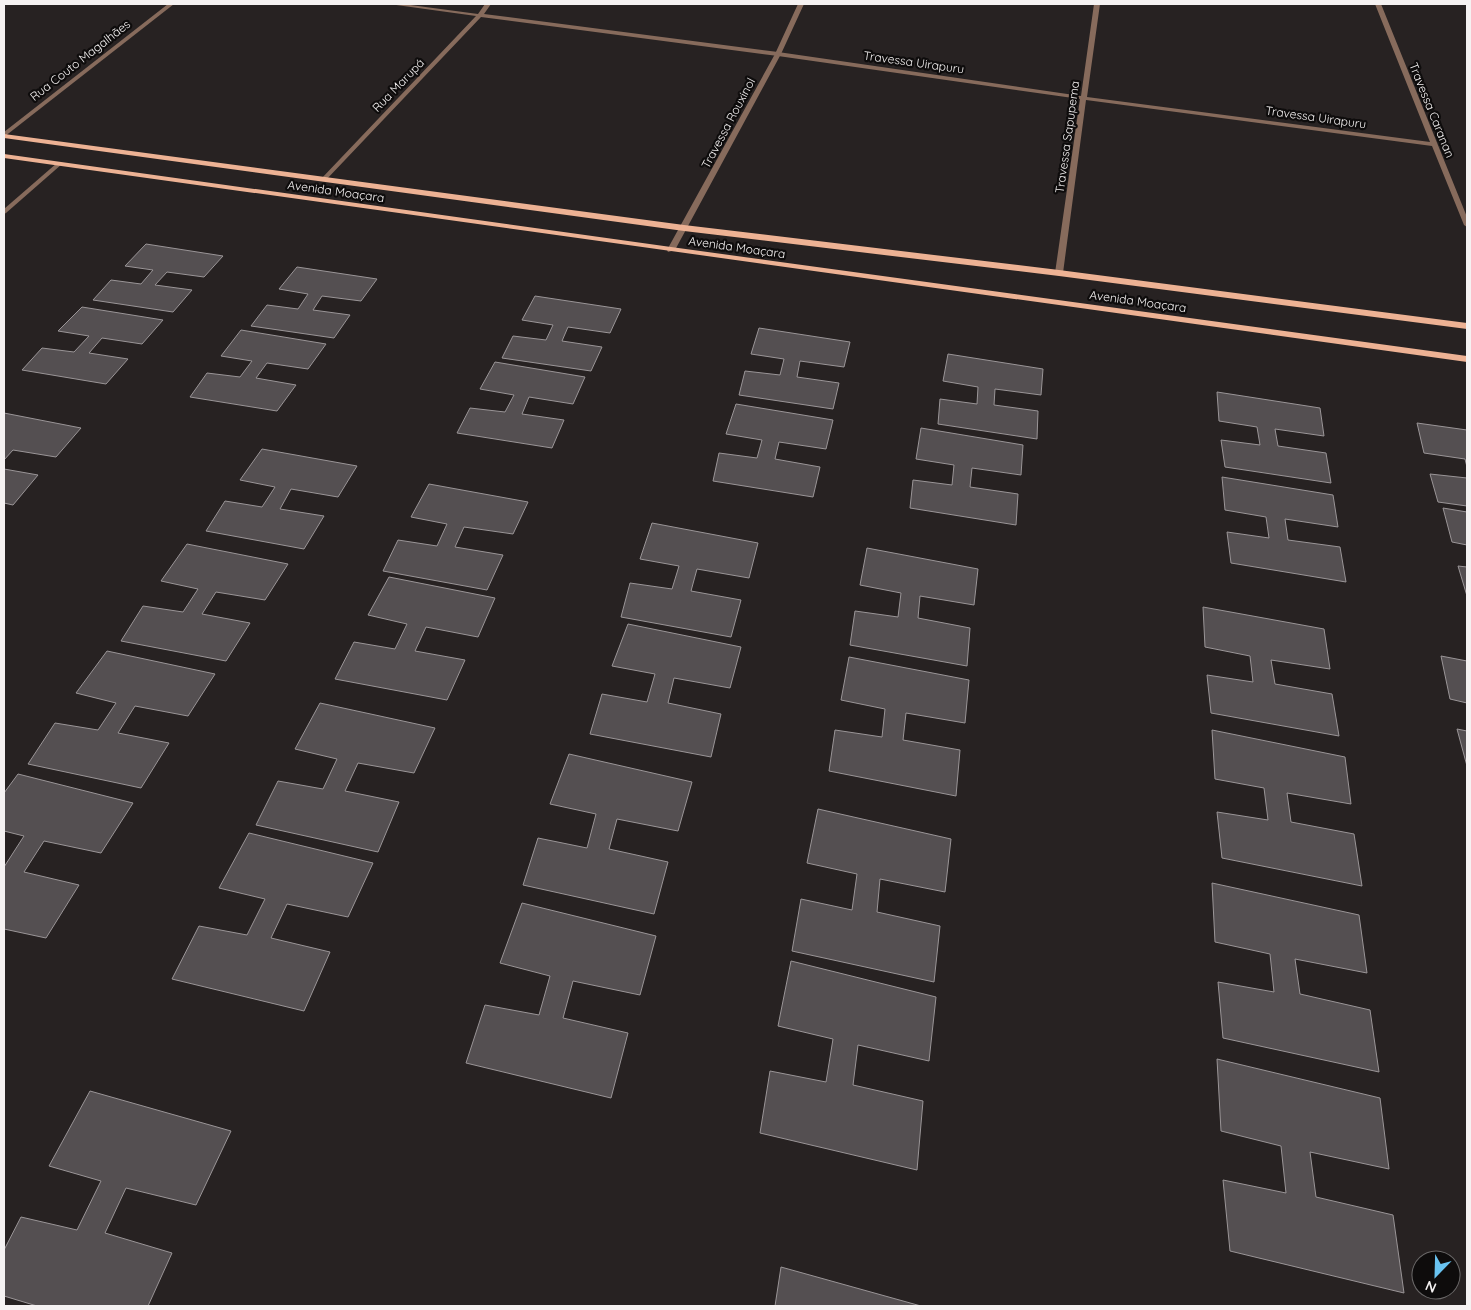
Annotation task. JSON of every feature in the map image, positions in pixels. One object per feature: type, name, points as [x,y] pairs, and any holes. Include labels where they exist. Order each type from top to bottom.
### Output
[{"type":"main road","name":"Avenida Moaçara","points":[[4,135],[684,228],[1059,273],[1467,326]]},
{"type":"main road","name":"Avenida Moaçara","points":[[4,156],[1467,359]]},
{"type":"street","name":"Rua Couto Magalhães","points":[[4,135],[171,4]]},
{"type":"street","name":"Travessa Uirapuru","points":[[392,4],[481,14],[1083,98],[1433,144]]},
{"type":"street","name":"Rua Marupá","points":[[322,180],[481,14],[488,4]]},
{"type":"street","name":"Travessa Rouxinol","points":[[671,250],[778,54],[801,4]]},
{"type":"street","name":"Travessa Sapupema","points":[[1059,273],[1097,4]]},
{"type":"street","name":"Travessa Caranan","points":[[1378,4],[1467,225]]},
{"type":"street","points":[[4,212],[59,164]]},
{"type":"building","points":[[146,244],[223,256],[204,277],[167,272],[155,285],[192,290],[173,312],[93,300],[111,280],[141,284],[153,270],[125,266]]},
{"type":"building","points":[[297,267],[377,279],[361,301],[322,296],[313,310],[350,315],[334,338],[251,326],[267,305],[298,309],[308,294],[279,289]]},
{"type":"building","points":[[535,296],[621,309],[610,333],[568,327],[562,341],[602,347],[591,371],[502,358],[513,336],[546,340],[553,325],[522,320]]},
{"type":"building","points":[[82,307],[163,320],[142,344],[102,338],[89,353],[128,359],[106,384],[22,370],[42,348],[74,352],[89,336],[58,331]]},
{"type":"building","points":[[759,328],[850,342],[844,367],[800,361],[797,377],[839,383],[833,409],[739,395],[745,371],[780,375],[784,359],[751,354]]},
{"type":"building","points":[[241,330],[326,344],[308,369],[267,363],[256,378],[296,385],[277,411],[190,397],[207,373],[240,377],[252,361],[221,356]]},
{"type":"building","points":[[948,354],[1043,369],[1041,395],[995,389],[994,405],[1038,411],[1037,439],[938,424],[940,399],[977,404],[978,387],[943,381]]},
{"type":"building","points":[[495,362],[585,377],[573,404],[529,397],[522,414],[564,420],[552,448],[457,433],[470,408],[505,412],[514,395],[480,389]]},
{"type":"building","points":[[1217,392],[1320,408],[1324,436],[1275,429],[1278,446],[1326,453],[1331,483],[1225,467],[1221,440],[1260,445],[1257,427],[1219,421]]},
{"type":"building","points":[[736,404],[833,420],[826,449],[779,442],[775,459],[820,467],[813,497],[713,481],[719,453],[757,458],[762,440],[726,434]]},
{"type":"building","points":[[4,413],[81,428],[56,457],[13,450],[4,460]]},
{"type":"building","points":[[1417,423],[1467,430],[1467,467],[1465,459],[1424,453]]},
{"type":"building","points":[[921,428],[1023,445],[1021,475],[972,468],[970,487],[1018,494],[1016,525],[910,508],[913,480],[952,485],[954,465],[916,459]]},
{"type":"building","points":[[262,449],[357,466],[338,497],[291,489],[280,509],[324,516],[304,549],[206,531],[225,501],[262,507],[275,487],[240,480]]},
{"type":"building","points":[[4,469],[38,475],[13,505],[4,503]]},
{"type":"building","points":[[1430,474],[1467,478],[1467,506],[1438,502]]},
{"type":"building","points":[[1222,477],[1333,495],[1338,527],[1285,519],[1288,540],[1340,547],[1346,582],[1231,563],[1227,532],[1269,538],[1266,517],[1225,510]]},
{"type":"building","points":[[429,484],[528,502],[513,534],[464,527],[455,547],[503,555],[487,590],[383,571],[398,540],[437,546],[447,524],[411,517]]},
{"type":"building","points":[[1443,508],[1467,512],[1467,545],[1452,542]]},
{"type":"building","points":[[652,523],[758,543],[749,578],[697,569],[691,591],[741,600],[731,637],[621,617],[630,583],[672,589],[679,566],[640,559]]},
{"type":"building","points":[[187,544],[288,564],[265,600],[216,592],[202,614],[250,623],[226,661],[121,641],[143,606],[183,612],[198,589],[161,581]]},
{"type":"building","points":[[867,548],[978,569],[974,605],[920,596],[918,618],[970,628],[967,666],[850,645],[855,611],[898,617],[901,593],[860,585]]},
{"type":"building","points":[[1458,566],[1467,567],[1467,596]]},
{"type":"building","points":[[389,577],[495,598],[478,637],[426,627],[415,651],[465,660],[447,700],[335,679],[354,642],[395,649],[407,624],[368,615]]},
{"type":"building","points":[[1203,607],[1324,629],[1330,669],[1271,660],[1275,684],[1332,694],[1339,736],[1211,713],[1207,675],[1253,682],[1250,656],[1205,647]]},
{"type":"building","points":[[628,624],[741,647],[730,688],[674,678],[668,703],[721,714],[711,757],[590,734],[602,694],[647,702],[655,674],[612,666]]},
{"type":"building","points":[[107,651],[215,674],[188,716],[135,706],[118,733],[169,743],[141,788],[28,764],[55,723],[98,730],[116,703],[76,693]]},
{"type":"building","points":[[1441,656],[1467,661],[1467,703],[1450,699]]},
{"type":"building","points":[[849,657],[969,680],[965,723],[906,713],[903,740],[960,750],[956,796],[829,771],[835,730],[882,737],[885,709],[841,700]]},
{"type":"building","points":[[320,703],[435,728],[414,773],[358,763],[345,791],[399,802],[378,852],[256,825],[278,781],[323,789],[337,759],[295,749]]},
{"type":"building","points":[[1457,729],[1467,731],[1467,766]]},
{"type":"building","points":[[1212,730],[1345,757],[1351,804],[1287,793],[1291,822],[1354,834],[1362,886],[1222,858],[1217,812],[1268,820],[1264,788],[1215,779]]},
{"type":"building","points":[[569,754],[692,782],[678,831],[617,819],[609,849],[668,862],[654,914],[523,885],[538,838],[587,848],[596,814],[550,804]]},
{"type":"building","points":[[18,774],[133,803],[101,853],[44,841],[24,872],[79,885],[46,938],[4,929],[4,867],[24,836],[4,831],[4,793]]},
{"type":"building","points":[[818,809],[951,839],[945,892],[880,879],[877,912],[940,926],[934,982],[792,951],[801,899],[852,910],[857,874],[807,863]]},
{"type":"building","points":[[249,833],[373,863],[348,917],[287,904],[271,938],[330,952],[304,1011],[172,979],[199,926],[247,935],[265,899],[219,888]]},
{"type":"building","points":[[1212,883],[1359,915],[1367,973],[1295,959],[1300,994],[1370,1010],[1379,1072],[1223,1038],[1218,982],[1274,992],[1270,954],[1215,942]]},
{"type":"building","points":[[522,903],[656,936],[640,995],[573,981],[563,1018],[628,1033],[611,1098],[466,1063],[485,1005],[539,1015],[550,976],[500,963]]},
{"type":"building","points":[[791,961],[936,997],[929,1061],[858,1045],[853,1085],[923,1101],[917,1170],[760,1133],[770,1071],[826,1082],[833,1039],[778,1026]]},
{"type":"building","points":[[1217,1059],[1380,1098],[1389,1169],[1310,1152],[1316,1197],[1393,1215],[1404,1293],[1230,1251],[1223,1180],[1286,1193],[1281,1146],[1221,1131]]},
{"type":"building","points":[[90,1091],[231,1131],[196,1205],[126,1188],[105,1233],[172,1253],[148,1306],[37,1306],[4,1296],[4,1250],[21,1217],[77,1230],[101,1181],[49,1166]]},
{"type":"building","points":[[781,1267],[921,1306],[775,1306]]}]
